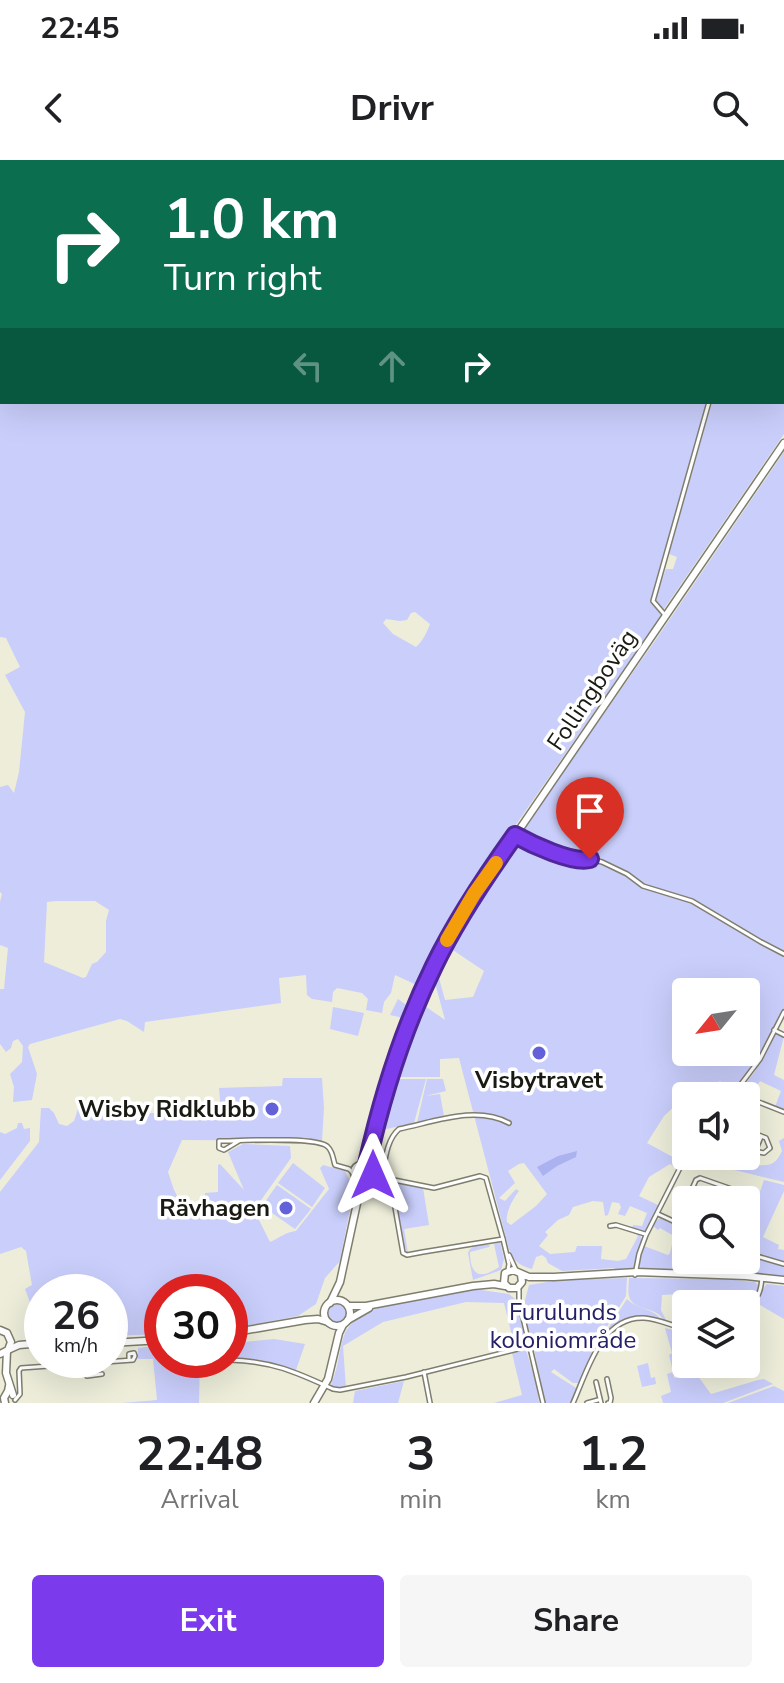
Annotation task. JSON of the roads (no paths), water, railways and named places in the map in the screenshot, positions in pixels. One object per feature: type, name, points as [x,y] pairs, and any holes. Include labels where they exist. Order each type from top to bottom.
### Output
[{"type":"main road","name":"Follingboväg","points":[[358,1173],[367,1176],[380,1109],[399,1050],[433,966],[474,894],[784,443]]},
{"type":"main road","name":"Follingboväg","points":[[346,1304],[340,1282],[359,1200],[358,1173],[373,1141]]},
{"type":"main road","points":[[473,1286],[506,1272],[554,1277]]},
{"type":"main road","points":[[506,1272],[503,1279],[507,1287]]},
{"type":"main road","points":[[519,1273],[522,1280],[520,1285]]},
{"type":"main road","points":[[305,1320],[337,1300],[355,1307],[473,1286],[494,1284],[514,1289],[520,1285],[566,1276],[710,1275],[784,1281]]},
{"type":"main road","name":"Follingboväg","points":[[328,1304],[340,1282]]},
{"type":"main road","points":[[248,1330],[318,1319],[336,1326],[382,1303]]},
{"type":"main road","points":[[328,1304],[325,1315],[336,1344]]},
{"type":"main road","points":[[314,1403],[325,1385],[336,1344],[350,1313],[346,1304]]},
{"type":"main road","points":[[3,1330],[24,1341]]},
{"type":"main road","points":[[3,1330],[11,1342],[5,1351],[9,1398]]},
{"type":"main road","points":[[0,1362],[6,1373]]},
{"type":"street","points":[[665,615],[653,601],[708,404]]},
{"type":"street","points":[[515,835],[577,860],[602,862],[643,886],[692,901],[784,954]]},
{"type":"street","points":[[743,1082],[760,1059],[784,1012]]},
{"type":"street","points":[[774,1030],[784,1035]]},
{"type":"street","points":[[760,1103],[784,1112]]},
{"type":"street","points":[[381,1177],[390,1141],[399,1129],[479,1114],[496,1116],[509,1123]]},
{"type":"street","points":[[239,1141],[224,1150],[219,1148],[219,1141],[239,1141],[289,1141],[323,1144],[331,1150],[335,1165],[358,1173],[434,1188],[484,1176],[507,1252],[509,1266],[506,1272]]},
{"type":"street","points":[[367,1170],[381,1177]]},
{"type":"street","points":[[636,1274],[646,1235],[679,1170]]},
{"type":"street","points":[[694,1186],[696,1180],[702,1178],[724,1186]]},
{"type":"street","points":[[390,1179],[401,1248],[405,1254],[503,1239]]},
{"type":"street","points":[[658,1214],[672,1220]]},
{"type":"street","points":[[610,1226],[616,1225],[646,1235]]},
{"type":"street","points":[[507,1252],[519,1273]]},
{"type":"street","points":[[760,1257],[784,1264]]},
{"type":"street","points":[[760,1290],[762,1279]]},
{"type":"street","points":[[520,1285],[519,1301],[543,1403]]},
{"type":"street","points":[[507,1287],[519,1301]]},
{"type":"street","points":[[573,1403],[598,1347],[616,1326],[641,1318],[672,1325]]},
{"type":"street","points":[[248,1359],[289,1369],[342,1390],[530,1346]]},
{"type":"street","points":[[9,1398],[19,1371],[24,1367],[129,1360]]},
{"type":"street","points":[[424,1372],[430,1403]]},
{"type":"street","points":[[607,1379],[611,1398],[608,1403]]},
{"type":"street","points":[[587,1403],[601,1401],[596,1382]]},
{"type":"place","name":"Visbytravet","points":[[539,1053]]},
{"type":"place","name":"Wisby Ridklubb","points":[[272,1109]]},
{"type":"place","name":"Rävhagen","points":[[286,1208]]},
{"type":"park label","name":"Furulunds koloniområde","points":[[563,1326]]}]
